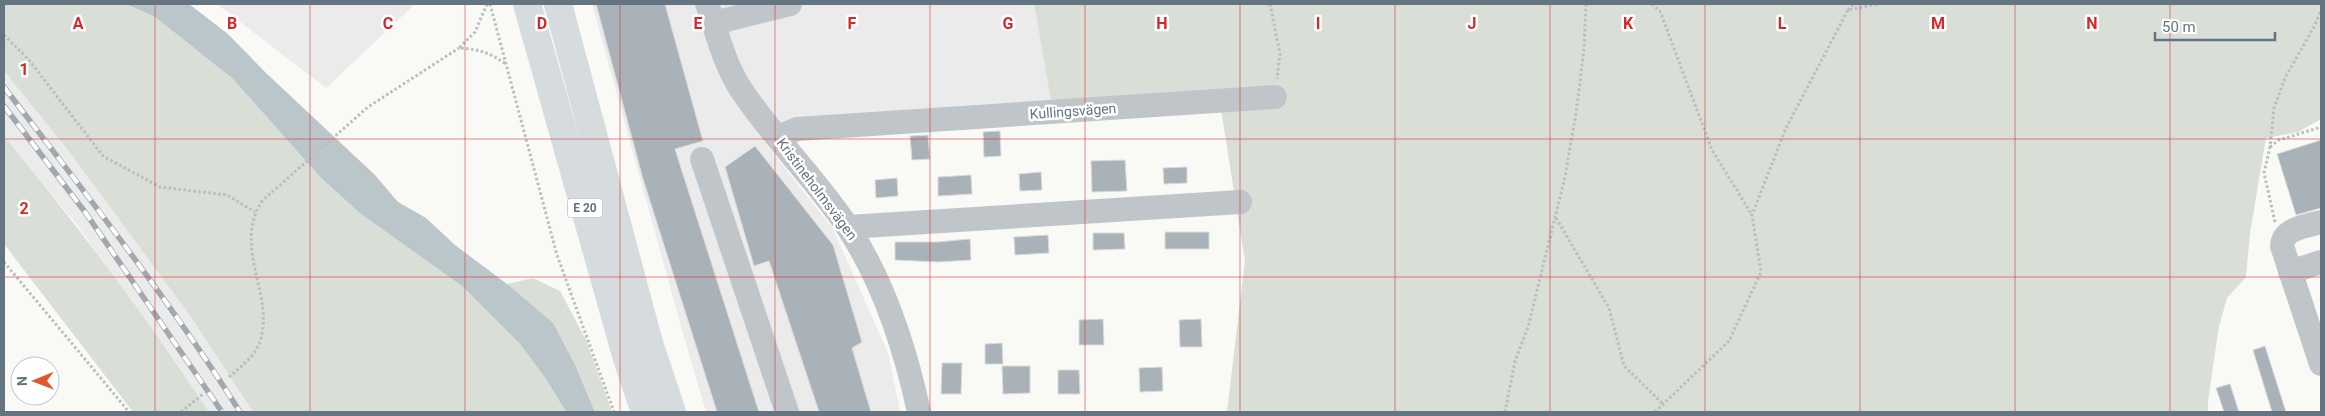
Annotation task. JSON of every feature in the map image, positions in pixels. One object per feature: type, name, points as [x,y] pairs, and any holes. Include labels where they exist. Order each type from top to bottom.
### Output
[{"type":"highway","name":"E 20","points":[[527,4],[626,355],[645,412]]},
{"type":"highway","name":"E 20","points":[[558,4],[649,343],[672,412]]},
{"type":"street","points":[[710,13],[790,4]]},
{"type":"street","name":"Kristineholmsvägen","points":[[710,13],[727,62],[740,87],[848,227],[866,259],[892,317],[908,362],[918,412]]},
{"type":"street","name":"Kullingsvägen","points":[[778,137],[797,129],[1275,97]]},
{"type":"street","points":[[702,159],[787,412]]},
{"type":"street","points":[[848,227],[1240,202]]},
{"type":"street","points":[[2321,222],[2288,232],[2282,238],[2282,246],[2290,272],[2321,364]]},
{"type":"street","points":[[2290,272],[2321,262]]},
{"type":"path","points":[[228,377],[255,350],[263,333],[261,305],[250,236],[255,212],[263,200],[368,107],[459,48],[475,32],[489,4]]},
{"type":"path","points":[[489,4],[557,255],[614,412]]},
{"type":"path","points":[[1270,4],[1280,54],[1275,97]]},
{"type":"path","points":[[1505,412],[1515,361],[1528,327],[1565,177],[1577,107],[1584,48],[1586,4]]},
{"type":"path","points":[[1652,4],[1660,11],[1712,150],[1752,215],[1761,272],[1729,341],[1655,412]]},
{"type":"path","points":[[1752,215],[1786,128],[1848,10],[1854,4]]},
{"type":"path","points":[[1848,10],[1879,4]]},
{"type":"path","points":[[2282,238],[2272,214],[2264,174],[2270,148],[2274,108],[2285,78],[2314,27],[2321,10]]},
{"type":"path","points":[[4,35],[29,60],[103,156],[160,187],[227,195],[255,212]]},
{"type":"path","points":[[459,48],[480,49],[492,54],[506,65]]},
{"type":"path","points":[[2270,148],[2279,140],[2321,127]]},
{"type":"path","points":[[1556,217],[1609,308],[1624,366],[1663,404]]},
{"type":"path","points":[[4,262],[129,412]]},
{"type":"path","points":[[181,412],[203,394]]},
{"type":"shaded area","points":[[4,4],[126,4],[155,17],[233,79],[321,178],[361,214],[462,286],[520,344],[546,379],[566,412],[253,412],[191,317],[68,150],[4,71]]},
{"type":"shaded area","points":[[126,4],[189,4],[228,34],[266,73],[375,175],[398,202],[426,218],[455,245],[507,284],[553,323],[576,367],[595,412],[566,412],[546,379],[520,344],[462,286],[361,214],[321,178],[233,79],[155,17]]},
{"type":"shaded area","points":[[217,4],[415,4],[326,88]]},
{"type":"shaded area","points":[[592,4],[1034,4],[1052,107],[805,126],[764,141],[833,229],[888,353],[900,412],[706,412]]},
{"type":"shaded area","points":[[1034,4],[2321,4],[2321,119],[2298,132],[2266,138],[2250,233],[2246,277],[2227,298],[2219,326],[2208,412],[1227,412],[1245,261],[1220,103],[1052,107]]},
{"type":"shaded area","points":[[4,71],[68,150],[191,317],[253,412],[209,412],[180,368],[77,225],[4,136]]},
{"type":"shaded area","points":[[4,136],[110,271],[161,341],[209,412],[133,412],[4,244]]},
{"type":"shaded area","points":[[533,278],[560,291],[586,340],[612,412],[595,412],[576,367],[507,284]]},
{"type":"building","points":[[596,4],[665,4],[703,141],[675,149],[759,412],[717,412],[643,179]]},
{"type":"building","points":[[1000,131],[1001,156],[984,157],[983,132]]},
{"type":"building","points":[[928,135],[930,159],[912,160],[910,136]]},
{"type":"building","points":[[2321,140],[2321,208],[2296,215],[2277,154]]},
{"type":"building","points":[[755,146],[833,245],[862,342],[852,348],[871,412],[819,412],[769,261],[754,266],[725,167]]},
{"type":"building","points":[[1125,160],[1127,191],[1092,192],[1091,161]]},
{"type":"building","points":[[1187,167],[1187,183],[1164,184],[1163,168]]},
{"type":"building","points":[[1041,172],[1042,190],[1020,191],[1019,174]]},
{"type":"building","points":[[971,175],[972,194],[938,196],[938,177]]},
{"type":"building","points":[[897,178],[898,196],[876,198],[875,180]]},
{"type":"building","points":[[1165,232],[1209,232],[1209,249],[1165,249]]},
{"type":"building","points":[[1093,233],[1124,233],[1125,249],[1093,250]]},
{"type":"building","points":[[1048,235],[1049,253],[1015,255],[1014,237]]},
{"type":"building","points":[[970,239],[971,260],[938,262],[895,260],[895,242],[937,242]]},
{"type":"building","points":[[1103,319],[1104,345],[1079,345],[1079,320]]},
{"type":"building","points":[[1201,319],[1202,347],[1180,347],[1179,320]]},
{"type":"building","points":[[1002,343],[1003,364],[985,364],[985,344]]},
{"type":"building","points":[[2265,346],[2286,412],[2272,412],[2253,350]]},
{"type":"building","points":[[942,363],[962,363],[961,394],[941,394]]},
{"type":"building","points":[[1002,366],[1030,366],[1030,393],[1003,394]]},
{"type":"building","points":[[1162,367],[1163,391],[1140,392],[1139,368]]},
{"type":"building","points":[[1058,370],[1079,370],[1080,394],[1058,394]]},
{"type":"building","points":[[2230,384],[2239,412],[2224,412],[2216,388]]},
{"type":"railway","points":[[4,87],[185,328],[240,412]]},
{"type":"railway","points":[[4,106],[85,212],[222,412]]}]
